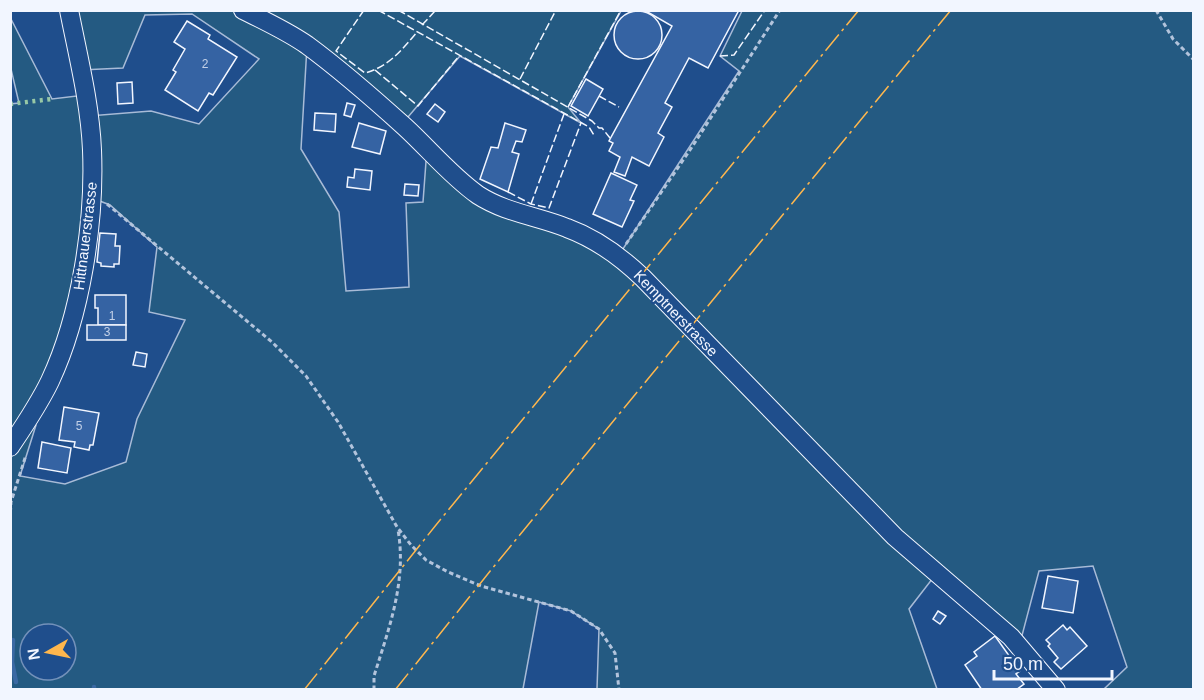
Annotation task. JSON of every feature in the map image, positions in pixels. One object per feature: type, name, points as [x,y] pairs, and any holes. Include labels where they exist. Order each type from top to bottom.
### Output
[{"type":"street","name":"Hittnauerstrasse","points":[[10,447],[50,381],[67,339],[84,263],[92,197],[92,148],[69,10]]},
{"type":"street","name":"Kemptnerstrasse","points":[[243,10],[293,36],[328,61],[402,124],[458,179],[476,193],[493,204],[517,214],[566,227],[619,255],[895,537],[1011,637],[1056,690]]},
{"type":"path","points":[[631,238],[780,10]]},
{"type":"path","points":[[1156,10],[1173,39],[1194,60]]},
{"type":"path","points":[[92,197],[110,205],[157,248],[272,342],[306,376],[338,422],[397,527],[426,560],[481,586],[571,611],[599,629],[615,653],[620,690]]},
{"type":"path","points":[[10,520],[11,502],[29,446]]},
{"type":"path","points":[[374,690],[374,676],[398,595],[402,552],[397,527]]},
{"type":"shaded area","points":[[69,11],[621,11],[568,107],[581,123],[460,56],[408,117],[307,46],[301,149],[339,212],[346,291],[409,287],[406,203],[423,202],[427,148],[476,193],[619,255],[739,71],[720,56],[742,11],[1193,11],[1193,689],[1104,689],[1127,667],[1093,566],[1039,571],[1019,647],[936,574],[909,609],[937,689],[597,689],[599,629],[571,611],[539,602],[523,689],[11,689],[10,104],[19,103],[11,69],[10,17],[52,99],[85,95],[89,116],[151,111],[199,124],[259,59],[192,14],[145,15],[123,68],[81,70]],"holes":[[[92,198],[110,205],[157,247],[149,312],[185,320],[137,419],[126,462],[65,484],[20,476],[36,425],[28,420],[76,306]]]},
{"type":"building","points":[[644,10],[739,10],[708,68],[689,58],[665,103],[672,107],[658,133],[664,137],[649,166],[632,157],[625,176],[614,172],[620,157],[609,151],[613,143],[609,141],[672,26]]},
{"type":"building","points":[[633,11],[643,11],[655,18],[662,30],[662,40],[655,52],[643,59],[633,59],[618,48],[614,40],[614,30],[625,15]]},
{"type":"building","points":[[187,21],[210,35],[208,39],[237,57],[213,95],[209,93],[198,111],[165,90],[176,72],[173,70],[185,49],[174,42]]},
{"type":"building","points":[[586,79],[603,89],[588,116],[571,106]]},
{"type":"building","points":[[132,82],[133,103],[118,104],[117,83]]},
{"type":"building","points":[[347,103],[355,105],[351,117],[344,115]]},
{"type":"building","points":[[435,104],[445,112],[438,122],[427,114]]},
{"type":"building","points":[[315,113],[336,114],[335,132],[314,130]]},
{"type":"building","points":[[359,123],[386,131],[380,154],[352,147]]},
{"type":"building","points":[[505,123],[526,130],[522,142],[516,141],[512,152],[519,154],[508,192],[480,179],[491,147],[498,148]]},
{"type":"building","points":[[355,169],[372,171],[370,190],[347,187],[348,177],[354,178]]},
{"type":"building","points":[[611,173],[637,185],[630,200],[634,201],[622,227],[593,214]]},
{"type":"building","points":[[405,184],[419,185],[418,196],[404,195]]},
{"type":"building","points":[[100,233],[116,234],[115,246],[120,246],[119,264],[114,264],[114,267],[101,266],[101,263],[97,262]]},
{"type":"building","points":[[95,295],[126,295],[126,325],[98,325]]},
{"type":"building","points":[[87,325],[126,325],[126,340],[87,340]]},
{"type":"building","points":[[136,352],[147,354],[145,367],[133,365]]},
{"type":"building","points":[[64,407],[99,413],[93,445],[90,445],[89,450],[74,447],[75,442],[59,440]]},
{"type":"building","points":[[42,442],[71,448],[67,473],[38,468]]},
{"type":"building","points":[[1048,576],[1078,581],[1073,613],[1042,608]]},
{"type":"building","points":[[938,611],[946,616],[940,624],[933,619]]},
{"type":"building","points":[[1063,625],[1067,630],[1070,627],[1087,646],[1061,669],[1054,662],[1058,658],[1046,640]]},
{"type":"building","points":[[995,636],[1020,671],[1016,674],[1024,684],[1016,690],[982,690],[965,665],[977,656],[974,652]]},
{"type":"waterway","points":[[13,640],[12,662],[16,682]]},
{"type":"hedge","points":[[10,104],[52,99]]},
{"type":"fence","points":[[364,10],[336,51],[365,73],[388,62],[417,32]]},
{"type":"fence","points":[[378,10],[589,127],[595,137]]},
{"type":"fence","points":[[398,10],[592,121],[610,138]]},
{"type":"fence","points":[[422,25],[436,10]]},
{"type":"fence","points":[[520,79],[556,10]]},
{"type":"fence","points":[[568,107],[621,10]]},
{"type":"fence","points":[[720,56],[734,55],[765,10]]},
{"type":"fence","points":[[375,70],[418,106],[459,56]]},
{"type":"fence","points":[[599,96],[619,107]]},
{"type":"fence","points":[[531,204],[564,114]]},
{"type":"fence","points":[[508,192],[531,204],[549,208],[581,123]]},
{"type":"power","points":[[304,690],[436,525],[859,10]]},
{"type":"power","points":[[395,690],[951,10]]}]
